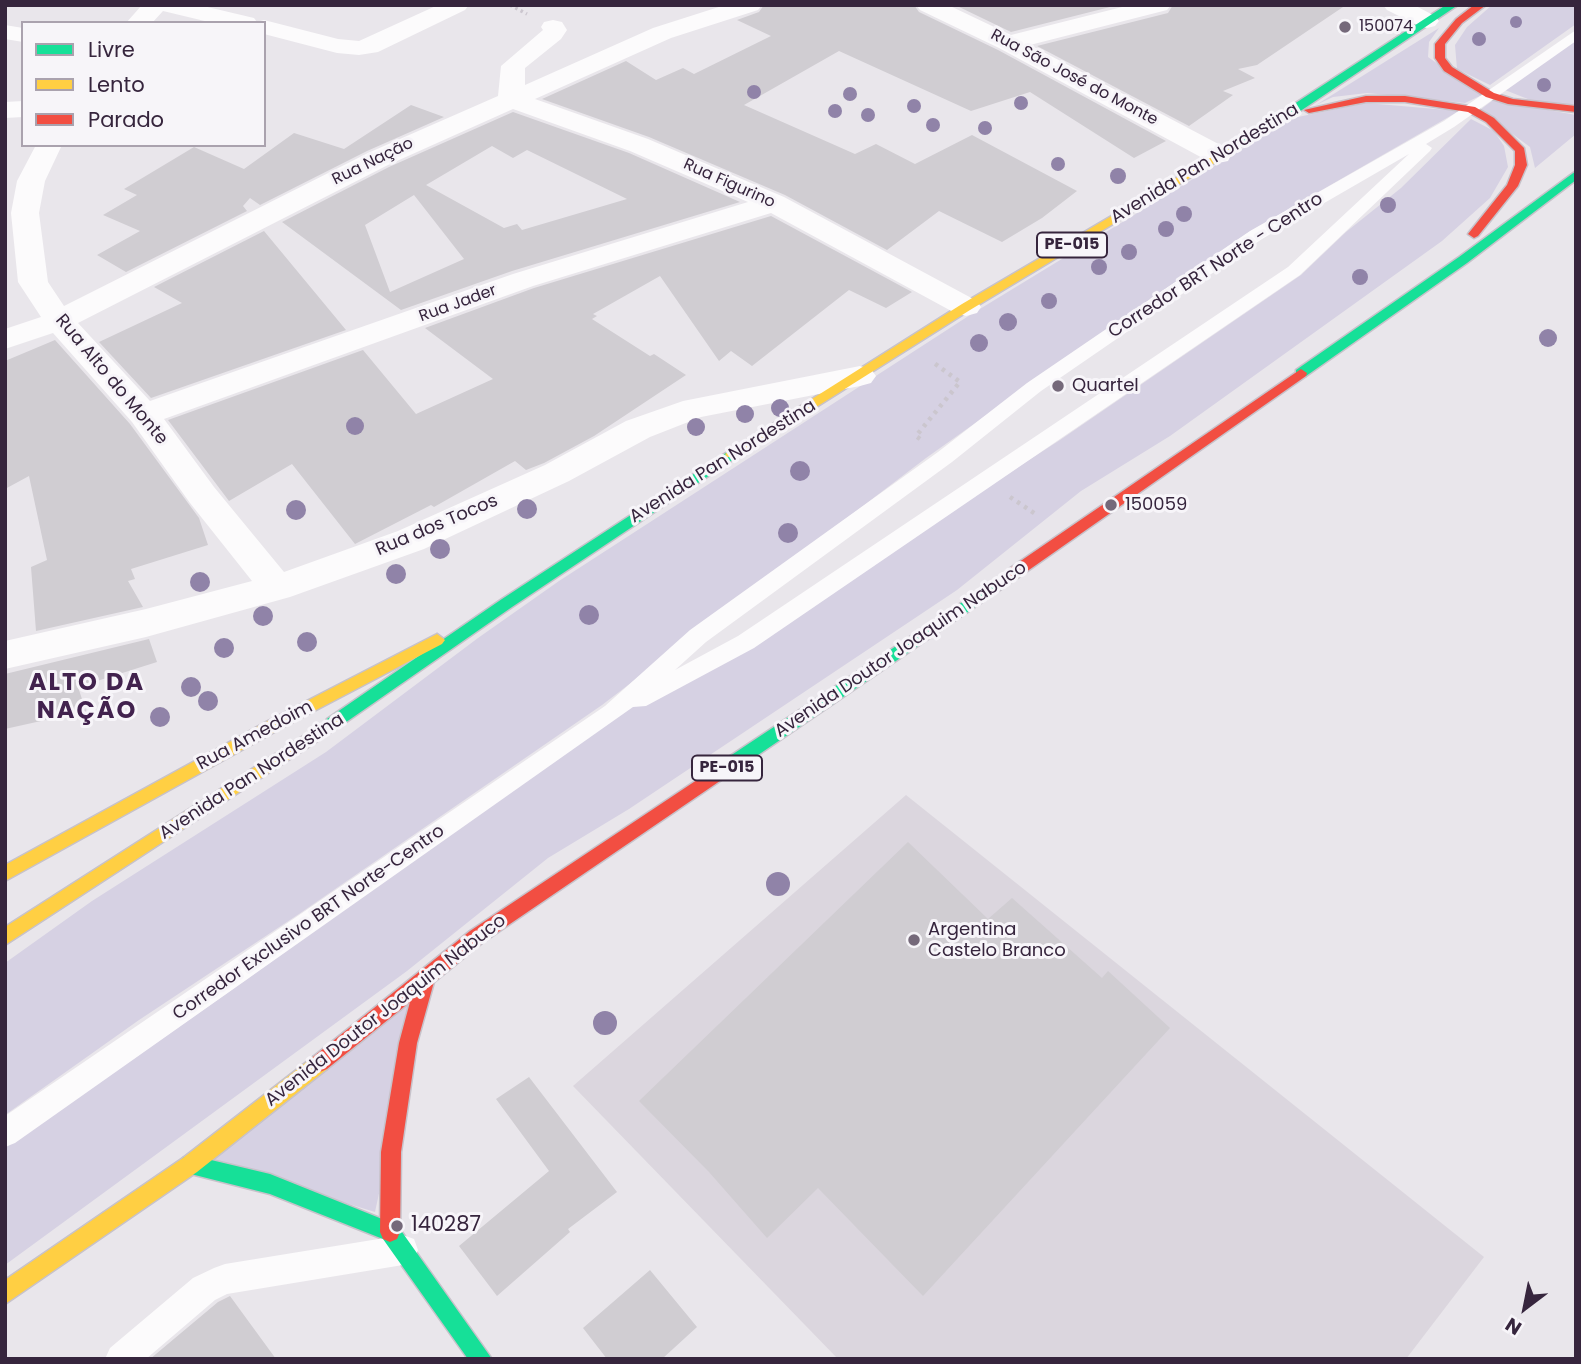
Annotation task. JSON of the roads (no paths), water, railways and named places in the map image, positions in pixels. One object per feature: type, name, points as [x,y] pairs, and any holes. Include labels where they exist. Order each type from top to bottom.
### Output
[{"type":"main road","name":"Avenida Pan Nordestina","points":[[5,937],[305,743],[507,603],[698,476],[966,307],[1286,116],[1453,5]]},
{"type":"main road","points":[[1480,5],[1449,31],[1440,44],[1440,58],[1447,69],[1490,95],[1512,102],[1576,109]]},
{"type":"main road","points":[[1286,116],[1366,99],[1405,99],[1471,109],[1509,136],[1520,150],[1521,165],[1512,186],[1485,219],[1458,263]]},
{"type":"main road","name":"PE-015","points":[[1458,263],[1576,174]]},
{"type":"main road","name":"Avenida Doutor Joaquim Nabuco","points":[[5,1293],[190,1165],[476,937],[918,639],[1458,263]]},
{"type":"main road","name":"Rua Amedoim","points":[[5,872],[272,726],[507,603]]},
{"type":"main road","points":[[396,1241],[391,1152],[408,1043],[425,980]]},
{"type":"main road","points":[[190,1165],[270,1184],[396,1241],[481,1359]]},
{"type":"street","points":[[140,21],[156,5]]},
{"type":"street","points":[[166,5],[237,21]]},
{"type":"street","points":[[266,28],[337,46],[369,47],[457,5]]},
{"type":"street","name":"Rua Nação","points":[[5,340],[59,321],[378,159],[511,99],[679,26],[750,5]]},
{"type":"street","name":"Rua São José do Monte","points":[[928,5],[1008,43],[1218,155]]},
{"type":"street","points":[[1008,43],[1158,5]]},
{"type":"street","points":[[1395,5],[1427,21]]},
{"type":"street","points":[[511,99],[513,66],[552,34],[555,30],[553,27]]},
{"type":"street","name":"Rua Figurino","points":[[511,99],[639,145],[774,203],[966,307]]},
{"type":"street","name":"Rua Alto do Monte","points":[[48,147],[31,181],[25,213],[33,282],[59,321],[144,415],[202,495],[277,588]]},
{"type":"street","name":"Rua Jader","points":[[144,415],[523,280],[774,203]]},
{"type":"street","name":"Rua dos Tocos","points":[[5,655],[146,623],[277,588],[411,540],[557,472],[638,429],[694,408],[860,376]]},
{"type":"lane","points":[[1449,124],[1576,34]]},
{"type":"lane","name":"Corredor BRT Norte - Centro","points":[[613,712],[735,649],[1294,271],[1449,124]]},
{"type":"lane","name":"Corredor BRT Norte - Centro","points":[[613,712],[698,636],[945,457],[1034,387],[1256,235],[1449,124]]},
{"type":"lane","name":"Corredor Exclusivo BRT Norte-Centro","points":[[5,1133],[613,712]]},
{"type":"lane","points":[[121,1359],[204,1289],[225,1279],[396,1241]]},
{"type":"place","name":"150074","points":[[1345,27]]},
{"type":"place","name":"Quartel","points":[[1058,386]]},
{"type":"place","name":"150059","points":[[1111,505]]},
{"type":"place","name":"Argentina Castelo Branco","points":[[914,940]]},
{"type":"place","name":"140287","points":[[397,1226]]},
{"type":"district","name":"ALTO DA NAÇÃO","points":[[87,698]]}]
